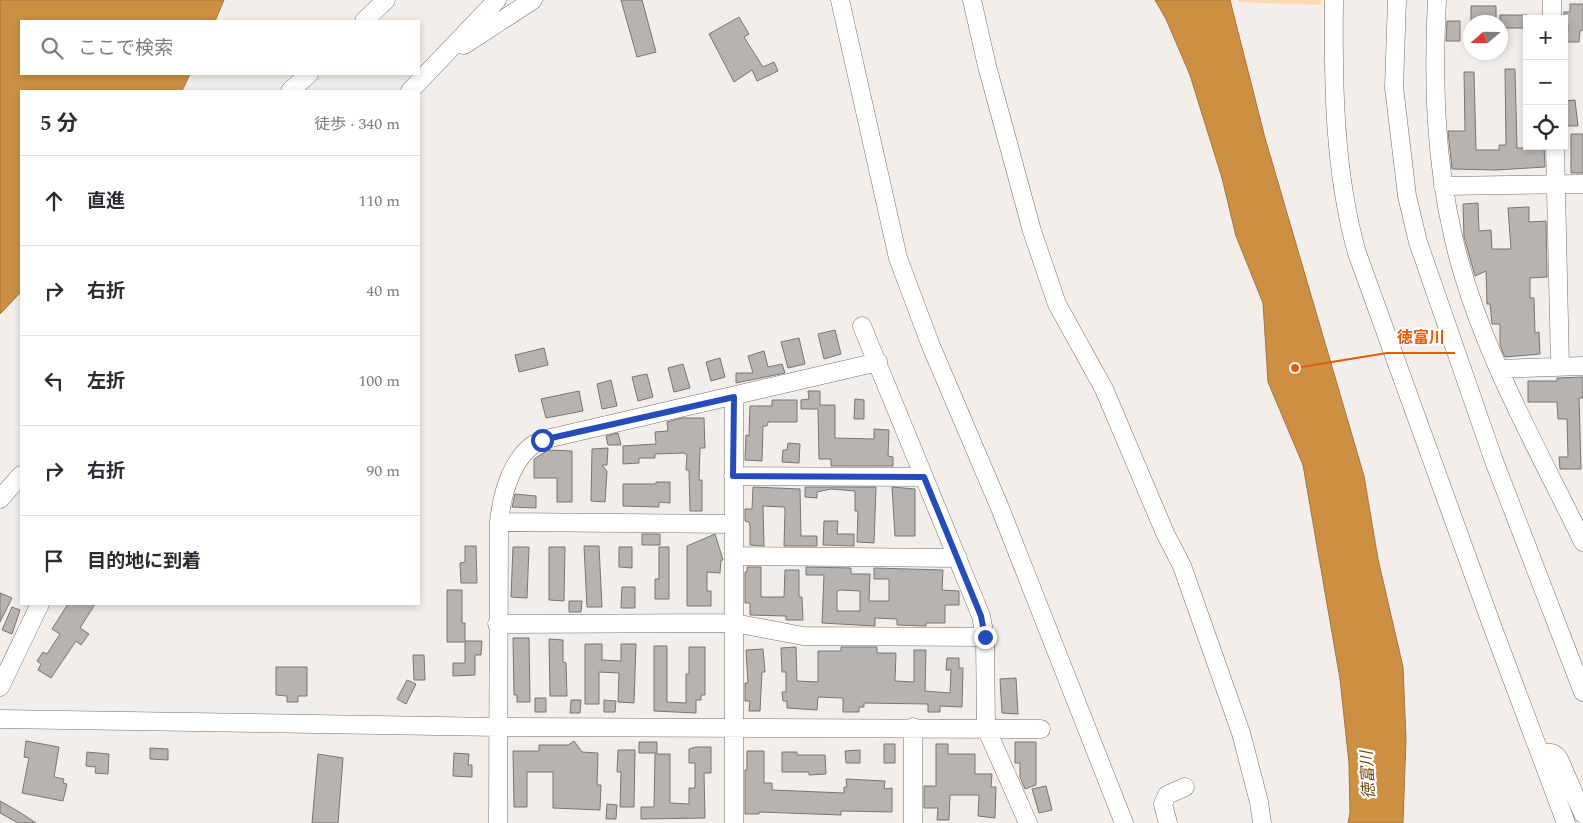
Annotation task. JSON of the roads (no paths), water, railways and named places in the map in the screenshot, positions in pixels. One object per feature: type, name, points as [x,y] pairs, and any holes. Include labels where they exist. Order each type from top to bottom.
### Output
[{"type":"street","points":[[365,20],[386,0]]},
{"type":"street","points":[[411,90],[445,57],[497,0]]},
{"type":"street","points":[[445,57],[533,0]]},
{"type":"street","points":[[840,0],[898,258],[930,346],[1000,508],[1124,823]]},
{"type":"street","points":[[972,0],[987,66],[1032,231],[1057,304],[1104,389],[1165,533],[1182,566],[1241,733],[1259,802],[1262,823]]},
{"type":"street","points":[[1334,0],[1333,54],[1342,183],[1347,216],[1357,253],[1566,823]]},
{"type":"street","points":[[1397,0],[1394,87],[1407,196],[1418,242],[1494,461],[1583,692]]},
{"type":"street","points":[[1437,0],[1434,63],[1437,138],[1443,186],[1456,250],[1473,305],[1499,369],[1583,542]]},
{"type":"street","points":[[1552,0],[1552,15]]},
{"type":"street","points":[[291,90],[308,75]]},
{"type":"street","points":[[1555,150],[1560,366]]},
{"type":"street","points":[[1443,186],[1583,184]]},
{"type":"street","points":[[862,326],[981,616],[985,637],[986,728],[1028,823]]},
{"type":"street","points":[[498,823],[498,624],[501,496],[530,445],[542,440],[734,397],[878,362]]},
{"type":"street","points":[[1499,369],[1583,366]]},
{"type":"street","points":[[734,397],[734,823]]},
{"type":"street","points":[[0,499],[20,476]]},
{"type":"street","points":[[733,476],[924,477]]},
{"type":"street","points":[[499,522],[733,524]]},
{"type":"street","points":[[734,556],[958,558]]},
{"type":"street","points":[[0,687],[40,605]]},
{"type":"street","points":[[498,624],[734,623],[803,636],[985,637]]},
{"type":"street","points":[[0,719],[498,727],[913,727],[1041,729]]},
{"type":"street","points":[[913,727],[913,823]]},
{"type":"street","points":[[1541,755],[1550,752],[1559,759],[1583,814]]},
{"type":"street","points":[[1168,823],[1163,804],[1166,795],[1184,787]]},
{"type":"water","points":[[0,0],[224,0],[215,20],[20,20],[20,75],[190,75],[182,90],[20,90],[20,293],[0,314]]},
{"type":"water","points":[[1155,0],[1230,0],[1265,138],[1364,476],[1378,559],[1403,667],[1406,739],[1403,823],[1348,823],[1350,813],[1349,763],[1340,679],[1303,465],[1268,382],[1263,303],[1236,236],[1222,178],[1190,75],[1166,19]]},
{"type":"place","name":"徳富川","points":[[1295,368]]}]
